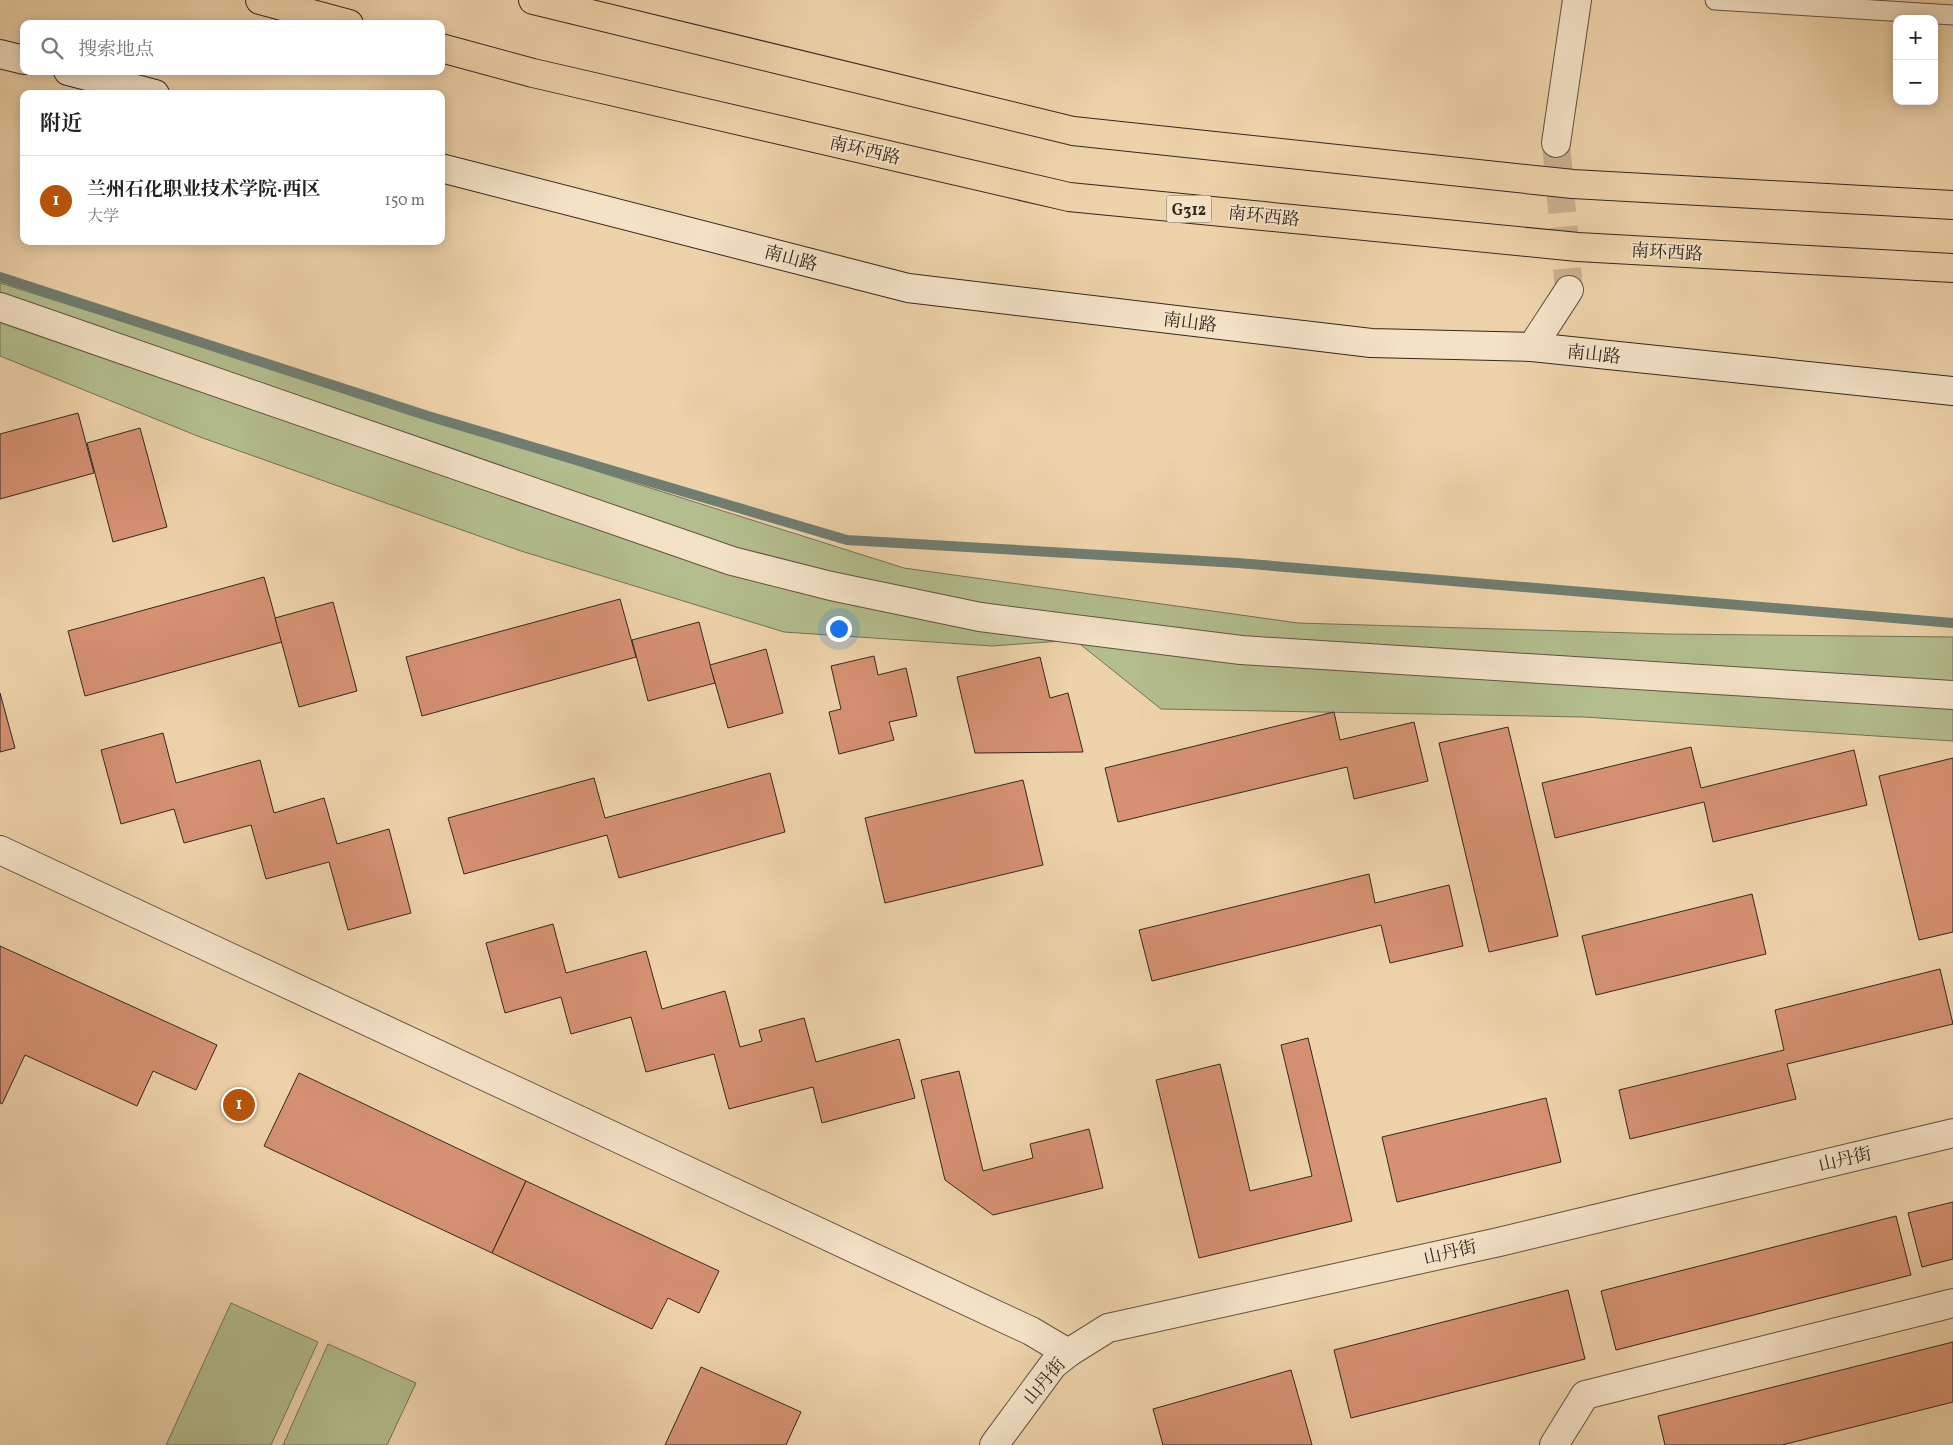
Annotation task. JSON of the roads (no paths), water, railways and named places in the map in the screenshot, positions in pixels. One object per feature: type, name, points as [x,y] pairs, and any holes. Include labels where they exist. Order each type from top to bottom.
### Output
[{"type":"highway","points":[[260,0],[334,20]]},
{"type":"highway","points":[[533,0],[1073,131],[1573,184],[1953,205]]},
{"type":"highway","name":"南环西路","points":[[445,49],[534,73],[1069,197],[1578,247],[1953,268]]},
{"type":"street","points":[[1556,143],[1577,0]]},
{"type":"street","points":[[0,54],[20,59]]},
{"type":"street","points":[[83,75],[140,90]]},
{"type":"street","name":"南山路","points":[[445,169],[908,288],[1371,343],[1532,347],[1925,390],[1953,391]]},
{"type":"street","points":[[1532,347],[1569,290]]},
{"type":"street","points":[[0,307],[732,561],[831,586],[980,617],[1241,650],[1953,695]]},
{"type":"street","points":[[0,850],[1031,1331],[1068,1353]]},
{"type":"street","name":"山丹街","points":[[994,1445],[1053,1365],[1068,1353],[1108,1328],[1499,1242],[1953,1133]]},
{"type":"street","points":[[1554,1445],[1585,1395],[1953,1303]]},
{"type":"lane","points":[[1715,0],[1953,15]]},
{"type":"waterway","points":[[0,277],[428,416],[847,540],[1238,563],[1953,623]]},
{"type":"tunnel","points":[[1556,143],[1569,290]]},
{"type":"place","name":"兰州石化职业技术学院·西区","points":[[239,1105]]}]
